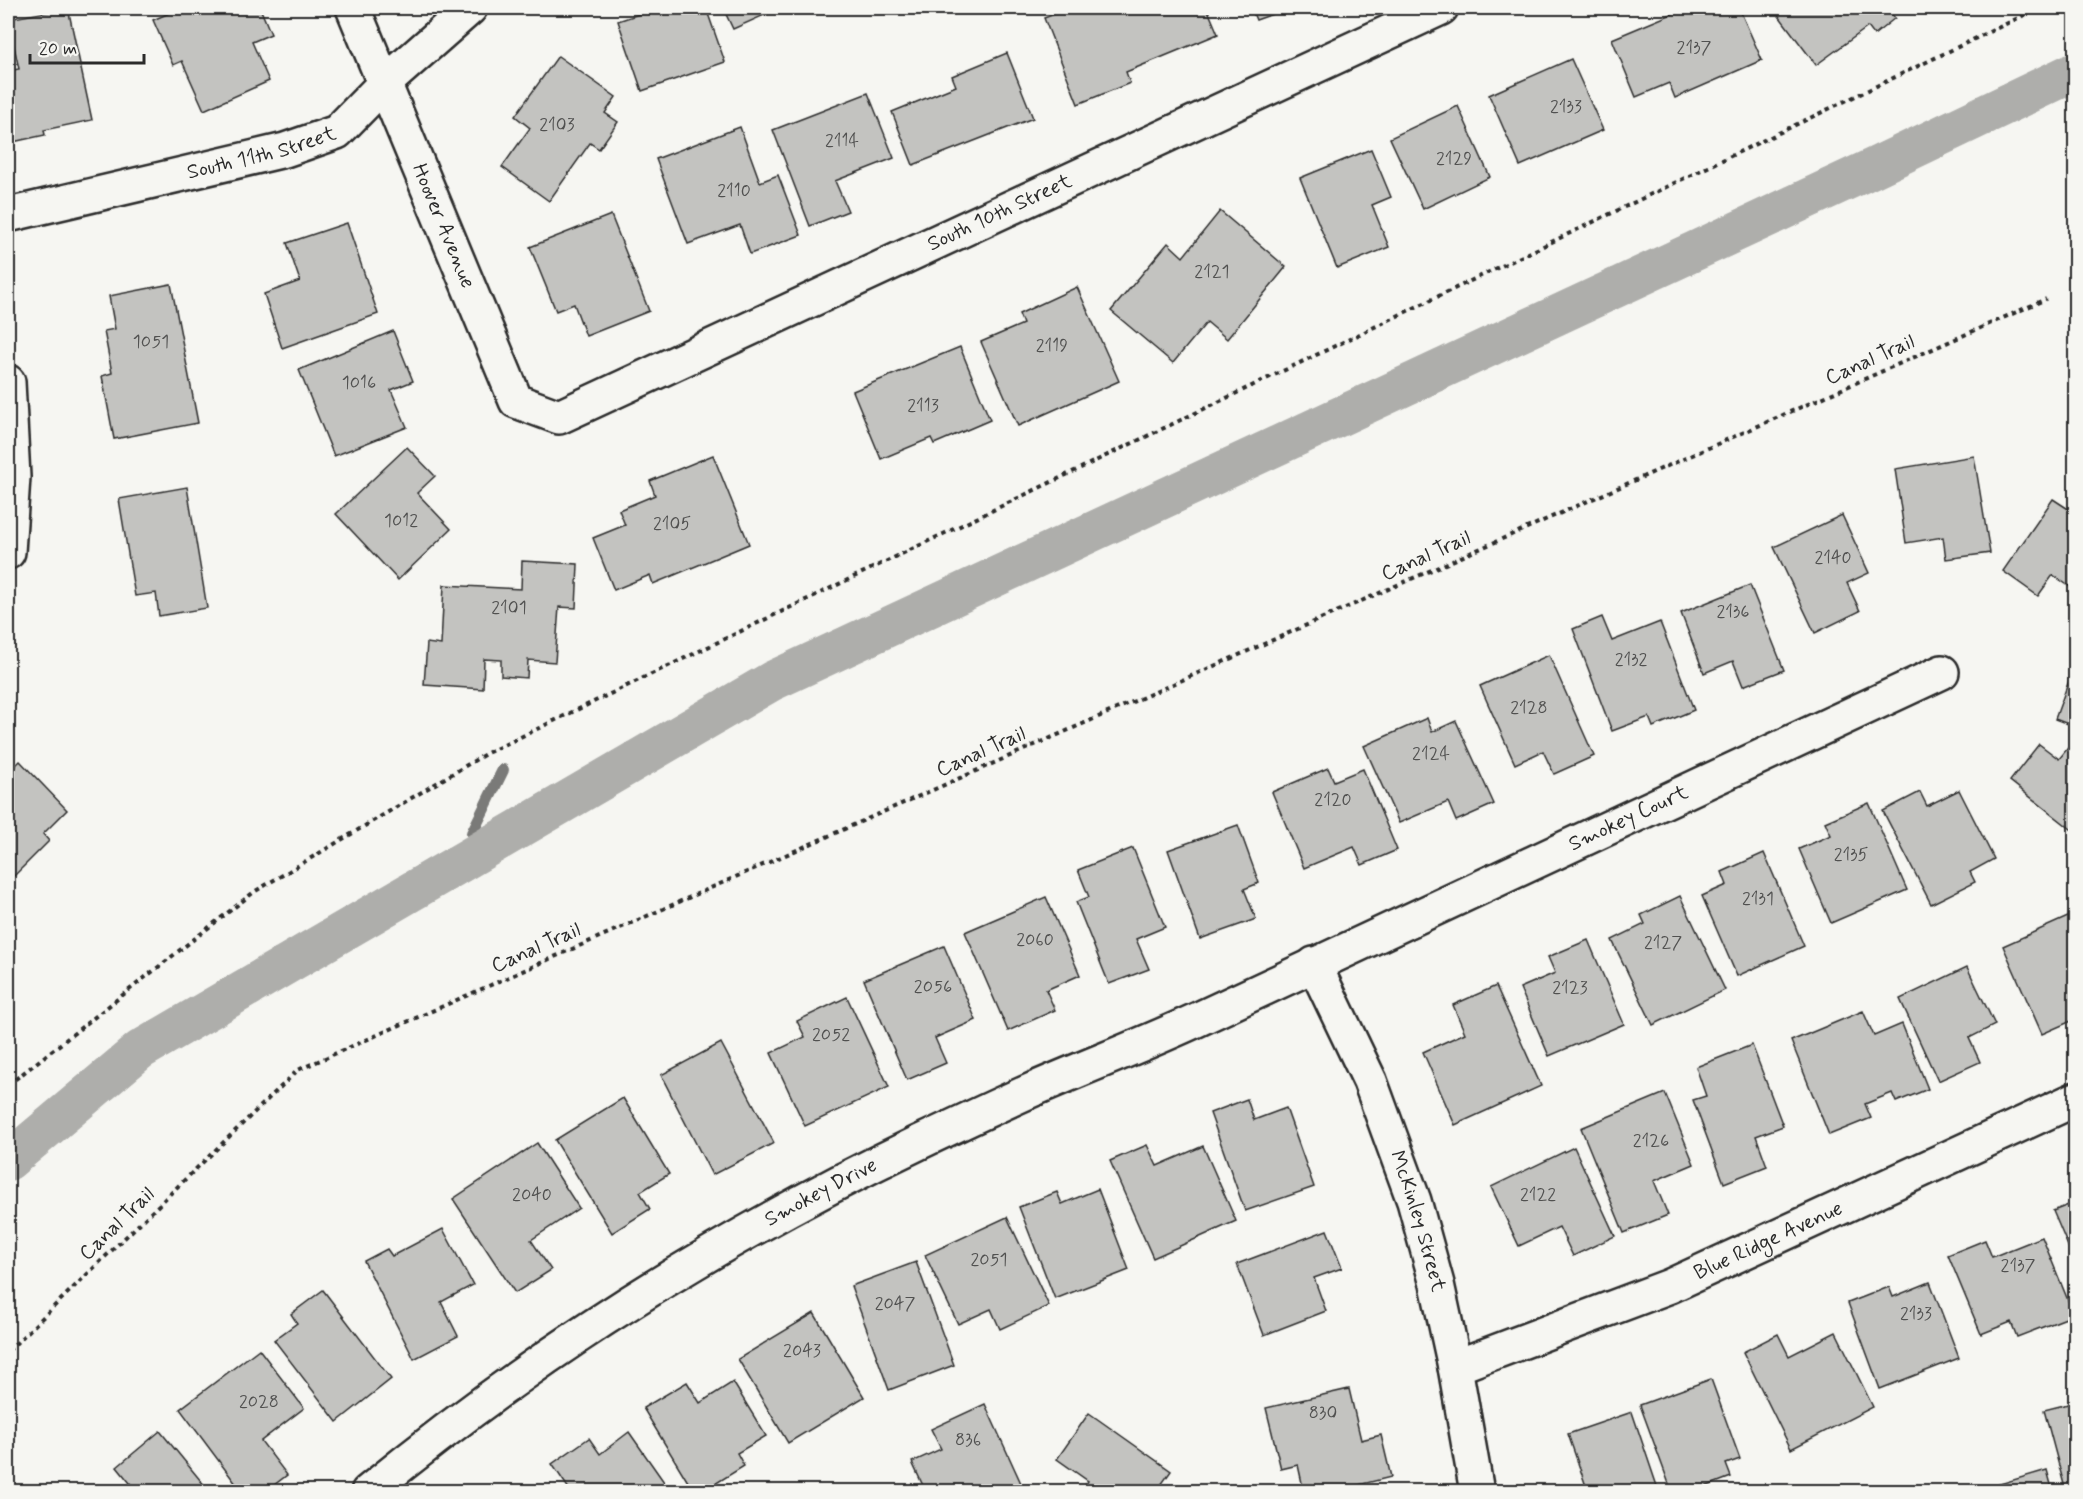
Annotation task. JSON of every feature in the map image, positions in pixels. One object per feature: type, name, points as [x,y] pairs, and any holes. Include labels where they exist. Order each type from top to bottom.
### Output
[{"type":"street","name":"Hoover Avenue","points":[[353,8],[516,401],[559,417]]},
{"type":"street","name":"South 11th Street","points":[[8,215],[285,150],[337,132],[385,82],[470,8]]},
{"type":"street","name":"South 10th Street","points":[[559,417],[1441,8]]},
{"type":"street","points":[[8,382],[13,477],[8,552]]},
{"type":"street","name":"Smokey Court","points":[[1314,964],[1942,672]]},
{"type":"street","name":"McKinley Street","points":[[1314,964],[1370,1081],[1414,1201],[1437,1284],[1455,1367],[1477,1491]]},
{"type":"street","name":"Smokey Drive","points":[[368,1491],[422,1448],[561,1347],[691,1265],[801,1203],[915,1144],[1029,1091],[1199,1019],[1314,964]]},
{"type":"street","name":"Blue Ridge Avenue","points":[[1455,1367],[1670,1286],[2076,1099]]},
{"type":"path","points":[[8,1085],[254,892],[487,753],[2040,8]]},
{"type":"path","name":"Canal Trail","points":[[8,1351],[298,1070],[2046,299]]},
{"type":"building","points":[[68,8],[92,120],[44,130],[45,135],[8,143],[8,71],[19,69],[8,19]]},
{"type":"building","points":[[181,8],[260,8],[271,34],[252,42],[269,81],[204,110],[182,61],[173,65],[153,20]]},
{"type":"building","points":[[657,8],[706,8],[725,62],[642,91],[618,21]]},
{"type":"building","points":[[723,8],[780,8],[733,29]]},
{"type":"building","points":[[1071,8],[1207,8],[1218,34],[1126,72],[1130,83],[1078,104],[1044,18]]},
{"type":"building","points":[[1251,8],[1290,8],[1256,20]]},
{"type":"building","points":[[1686,8],[1739,8],[1762,60],[1675,98],[1669,83],[1636,97],[1612,39]]},
{"type":"building","points":[[1773,8],[1887,8],[1895,18],[1874,35],[1868,27],[1816,65]]},
{"type":"building","points":[[1007,53],[1033,118],[913,165],[892,112],[956,86],[952,76]]},
{"type":"building","points":[[558,56],[616,97],[605,113],[618,122],[599,149],[590,143],[549,201],[502,167],[530,128],[515,116]]},
{"type":"building","points":[[1571,59],[1603,130],[1520,166],[1489,95]]},
{"type":"building","points":[[868,93],[894,158],[835,181],[848,211],[810,226],[773,130]]},
{"type":"building","points":[[1458,106],[1490,177],[1423,209],[1390,138]]},
{"type":"building","points":[[740,127],[760,182],[778,175],[801,235],[750,254],[740,225],[688,244],[656,159]]},
{"type":"building","points":[[1371,149],[1391,197],[1372,205],[1389,247],[1337,268],[1300,178]]},
{"type":"building","points":[[1220,211],[1286,267],[1227,339],[1207,322],[1173,363],[1111,311],[1168,243],[1183,257]]},
{"type":"building","points":[[611,215],[649,311],[586,336],[574,304],[556,311],[530,247]]},
{"type":"building","points":[[347,223],[378,314],[282,348],[264,294],[300,281],[287,243]]},
{"type":"building","points":[[171,284],[198,423],[114,439],[102,376],[112,373],[104,331],[115,329],[109,296]]},
{"type":"building","points":[[1077,287],[1119,381],[1018,426],[981,342],[1023,324],[1019,314]]},
{"type":"building","points":[[393,331],[413,381],[391,390],[407,427],[334,456],[299,370]]},
{"type":"building","points":[[960,347],[990,420],[934,444],[931,438],[881,459],[853,391]]},
{"type":"building","points":[[407,447],[435,476],[417,493],[451,529],[398,580],[336,514]]},
{"type":"building","points":[[713,455],[749,544],[653,584],[650,575],[614,590],[593,538],[625,525],[619,510],[655,495],[650,481]]},
{"type":"building","points":[[1974,456],[1990,553],[1946,559],[1943,537],[1906,543],[1895,469]]},
{"type":"building","points":[[187,487],[207,608],[159,616],[156,593],[135,596],[119,499]]},
{"type":"building","points":[[2053,499],[2076,514],[2076,591],[2053,575],[2038,596],[2003,571]]},
{"type":"building","points":[[1842,515],[1869,573],[1847,583],[1860,611],[1815,633],[1774,547]]},
{"type":"building","points":[[522,561],[578,564],[576,608],[559,607],[555,662],[528,660],[527,678],[501,676],[501,660],[484,659],[483,689],[424,685],[427,643],[441,645],[444,585],[521,589]]},
{"type":"building","points":[[1750,585],[1784,670],[1743,686],[1733,661],[1704,673],[1681,613]]},
{"type":"building","points":[[1602,617],[1612,641],[1660,622],[1694,710],[1653,727],[1649,717],[1612,731],[1573,629]]},
{"type":"building","points":[[1549,655],[1594,756],[1554,774],[1543,751],[1515,764],[1480,686]]},
{"type":"building","points":[[2071,675],[2076,677],[2076,727],[2055,719]]},
{"type":"building","points":[[1427,718],[1432,732],[1456,721],[1494,804],[1456,821],[1448,802],[1399,823],[1364,746]]},
{"type":"building","points":[[2076,738],[2076,833],[2010,781],[2039,744],[2059,759]]},
{"type":"building","points":[[20,761],[67,810],[43,834],[49,841],[8,882],[8,773]]},
{"type":"building","points":[[1328,768],[1334,781],[1363,769],[1397,850],[1362,865],[1354,847],[1304,868],[1272,792]]},
{"type":"building","points":[[1959,790],[1994,859],[1970,872],[1975,882],[1931,904],[1883,811],[1920,792],[1927,806]]},
{"type":"building","points":[[1869,803],[1907,890],[1831,923],[1799,849],[1831,835],[1825,822]]},
{"type":"building","points":[[1238,825],[1259,883],[1244,889],[1256,919],[1200,939],[1168,850]]},
{"type":"building","points":[[1133,848],[1165,927],[1136,939],[1149,969],[1109,984],[1076,902],[1089,897],[1078,870]]},
{"type":"building","points":[[1764,853],[1804,946],[1737,976],[1702,896],[1727,885],[1722,872]]},
{"type":"building","points":[[1680,896],[1725,990],[1653,1025],[1612,940],[1645,924],[1641,915]]},
{"type":"building","points":[[1046,897],[1080,975],[1046,990],[1055,1010],[1008,1031],[965,932]]},
{"type":"building","points":[[2070,916],[2076,928],[2076,1019],[2042,1034],[2003,946]]},
{"type":"building","points":[[1588,940],[1624,1024],[1549,1056],[1520,988],[1555,973],[1548,957]]},
{"type":"building","points":[[944,946],[976,1020],[935,1038],[946,1063],[907,1080],[864,980]]},
{"type":"building","points":[[1967,967],[1995,1025],[1969,1038],[1980,1062],[1938,1081],[1900,999]]},
{"type":"building","points":[[1496,986],[1541,1086],[1455,1125],[1423,1052],[1465,1033],[1453,1005]]},
{"type":"building","points":[[847,997],[889,1087],[805,1126],[771,1053],[805,1037],[797,1021]]},
{"type":"building","points":[[1863,1011],[1874,1036],[1902,1024],[1928,1089],[1896,1102],[1892,1093],[1865,1104],[1871,1118],[1829,1135],[1791,1041]]},
{"type":"building","points":[[721,1043],[774,1143],[712,1175],[661,1075]]},
{"type":"building","points":[[1752,1045],[1783,1126],[1756,1136],[1767,1166],[1724,1183],[1693,1100],[1706,1096],[1696,1067]]},
{"type":"building","points":[[1665,1093],[1694,1164],[1654,1181],[1668,1215],[1624,1233],[1581,1128]]},
{"type":"building","points":[[623,1098],[669,1174],[640,1192],[650,1209],[612,1233],[555,1140]]},
{"type":"building","points":[[1247,1099],[1254,1120],[1286,1108],[1314,1187],[1245,1211],[1210,1113]]},
{"type":"building","points":[[537,1143],[579,1208],[531,1240],[551,1270],[515,1293],[453,1199]]},
{"type":"building","points":[[1147,1145],[1157,1166],[1203,1146],[1236,1221],[1153,1258],[1110,1161]]},
{"type":"building","points":[[1574,1147],[1615,1236],[1573,1256],[1559,1227],[1519,1246],[1491,1187]]},
{"type":"building","points":[[1098,1189],[1129,1270],[1055,1299],[1019,1207],[1057,1192],[1062,1204]]},
{"type":"building","points":[[2076,1202],[2076,1265],[2053,1211]]},
{"type":"building","points":[[1007,1217],[1049,1306],[1000,1329],[991,1309],[958,1324],[925,1255]]},
{"type":"building","points":[[443,1229],[473,1285],[441,1302],[458,1336],[414,1359],[364,1261],[387,1249],[392,1256]]},
{"type":"building","points":[[1327,1230],[1342,1268],[1314,1278],[1326,1311],[1264,1335],[1237,1264]]},
{"type":"building","points":[[2042,1237],[2074,1315],[2017,1337],[2011,1322],[1981,1334],[1948,1255],[1985,1240],[1992,1257]]},
{"type":"building","points":[[916,1262],[954,1365],[889,1390],[851,1286]]},
{"type":"building","points":[[1930,1282],[1959,1358],[1880,1389],[1848,1303],[1889,1287],[1893,1297]]},
{"type":"building","points":[[323,1290],[391,1379],[337,1422],[274,1340],[297,1323],[291,1314]]},
{"type":"building","points":[[814,1313],[864,1397],[788,1443],[738,1359]]},
{"type":"building","points":[[1836,1332],[1873,1407],[1791,1449],[1743,1352],[1778,1334],[1789,1356]]},
{"type":"building","points":[[259,1349],[304,1408],[261,1441],[287,1475],[265,1492],[242,1492],[180,1409]]},
{"type":"building","points":[[1711,1379],[1740,1459],[1726,1464],[1731,1477],[1692,1492],[1672,1492],[1640,1405]]},
{"type":"building","points":[[687,1382],[700,1403],[733,1382],[766,1436],[737,1453],[744,1466],[702,1492],[694,1492],[643,1408]]},
{"type":"building","points":[[1349,1389],[1361,1440],[1381,1435],[1391,1477],[1330,1492],[1304,1492],[1298,1465],[1281,1469],[1266,1408]]},
{"type":"building","points":[[2076,1402],[2076,1492],[2066,1492],[2044,1410]]},
{"type":"building","points":[[985,1404],[1025,1492],[926,1492],[912,1462],[941,1449],[931,1429]]},
{"type":"building","points":[[1632,1412],[1659,1492],[1588,1492],[1568,1434]]},
{"type":"building","points":[[1089,1413],[1171,1471],[1156,1492],[1081,1492],[1088,1481],[1057,1459]]},
{"type":"building","points":[[160,1431],[210,1492],[130,1492],[134,1488],[117,1467]]},
{"type":"building","points":[[629,1432],[671,1492],[571,1492],[552,1464],[589,1438],[600,1454]]},
{"type":"building","points":[[2047,1470],[2053,1492],[1973,1492]]},
{"type":"waterway","points":[[8,1161],[140,1050],[772,681],[1873,168],[2076,71]]},
{"type":"waterway","points":[[472,833],[503,770]]}]
